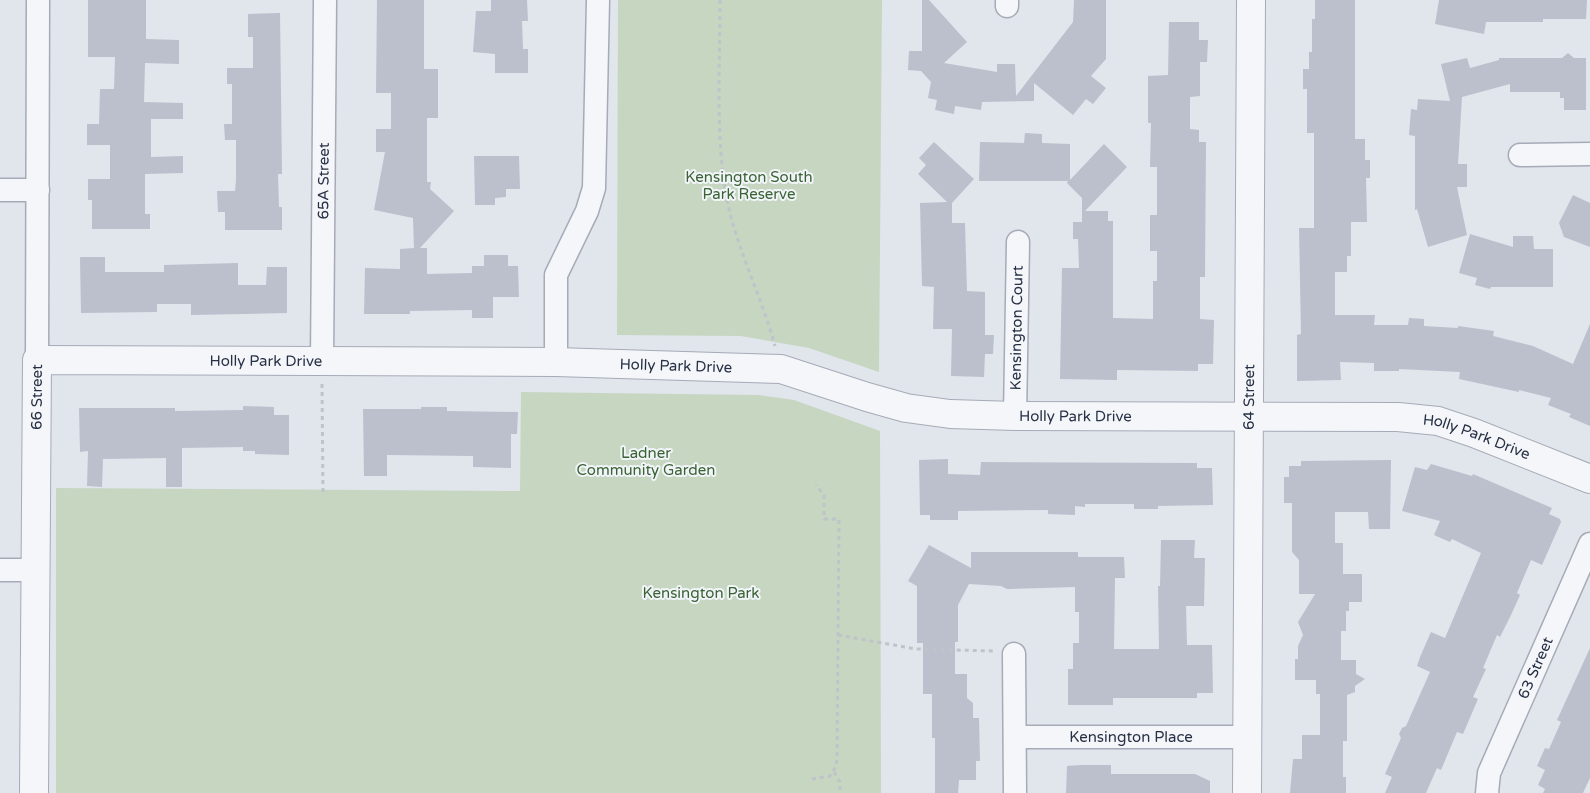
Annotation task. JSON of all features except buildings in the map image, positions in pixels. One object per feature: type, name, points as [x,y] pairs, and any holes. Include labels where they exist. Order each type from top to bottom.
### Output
[{"type":"street","name":"66 Street","points":[[34,793],[38,0]]},
{"type":"street","name":"65A Street","points":[[322,361],[325,0]]},
{"type":"street","points":[[556,362],[556,275],[587,211],[594,188],[598,0]]},
{"type":"street","name":"64 Street","points":[[1247,793],[1251,0]]},
{"type":"street","points":[[1520,155],[1590,154]]},
{"type":"street","points":[[0,190],[38,190]]},
{"type":"street","name":"Kensington Court","points":[[1015,416],[1018,242]]},
{"type":"street","name":"Holly Park Drive","points":[[37,360],[556,362],[780,369],[866,398],[906,408],[950,414],[1015,416],[1398,417],[1438,421],[1474,433],[1590,479]]},
{"type":"street","name":"63 Street","points":[[1487,793],[1489,774],[1590,544]]},
{"type":"street","points":[[0,570],[34,570]]},
{"type":"street","points":[[1014,654],[1015,793]]},
{"type":"street","name":"Kensington Place","points":[[1015,737],[1247,737]]},
{"type":"path","points":[[720,0],[720,132],[724,184],[735,230],[769,326],[780,369]]},
{"type":"path","points":[[322,361],[322,496]]},
{"type":"path","points":[[812,779],[824,778],[834,772],[838,758],[839,519],[824,519],[824,494],[816,485]]},
{"type":"path","points":[[838,635],[916,649],[981,650],[1014,654]]},
{"type":"path","points":[[834,772],[840,782],[840,793]]},
{"type":"green space","name":"Kensington South Park Reserve","points":[[618,0],[882,0],[879,372],[809,348],[741,336],[617,335]]},
{"type":"green space","points":[[521,392],[758,395],[794,400],[880,431],[881,793],[56,793],[56,488],[520,491]]},
{"type":"park label","name":"Ladner Community Garden","points":[[646,462]]},
{"type":"park label","name":"Kensington Park","points":[[701,593]]}]
